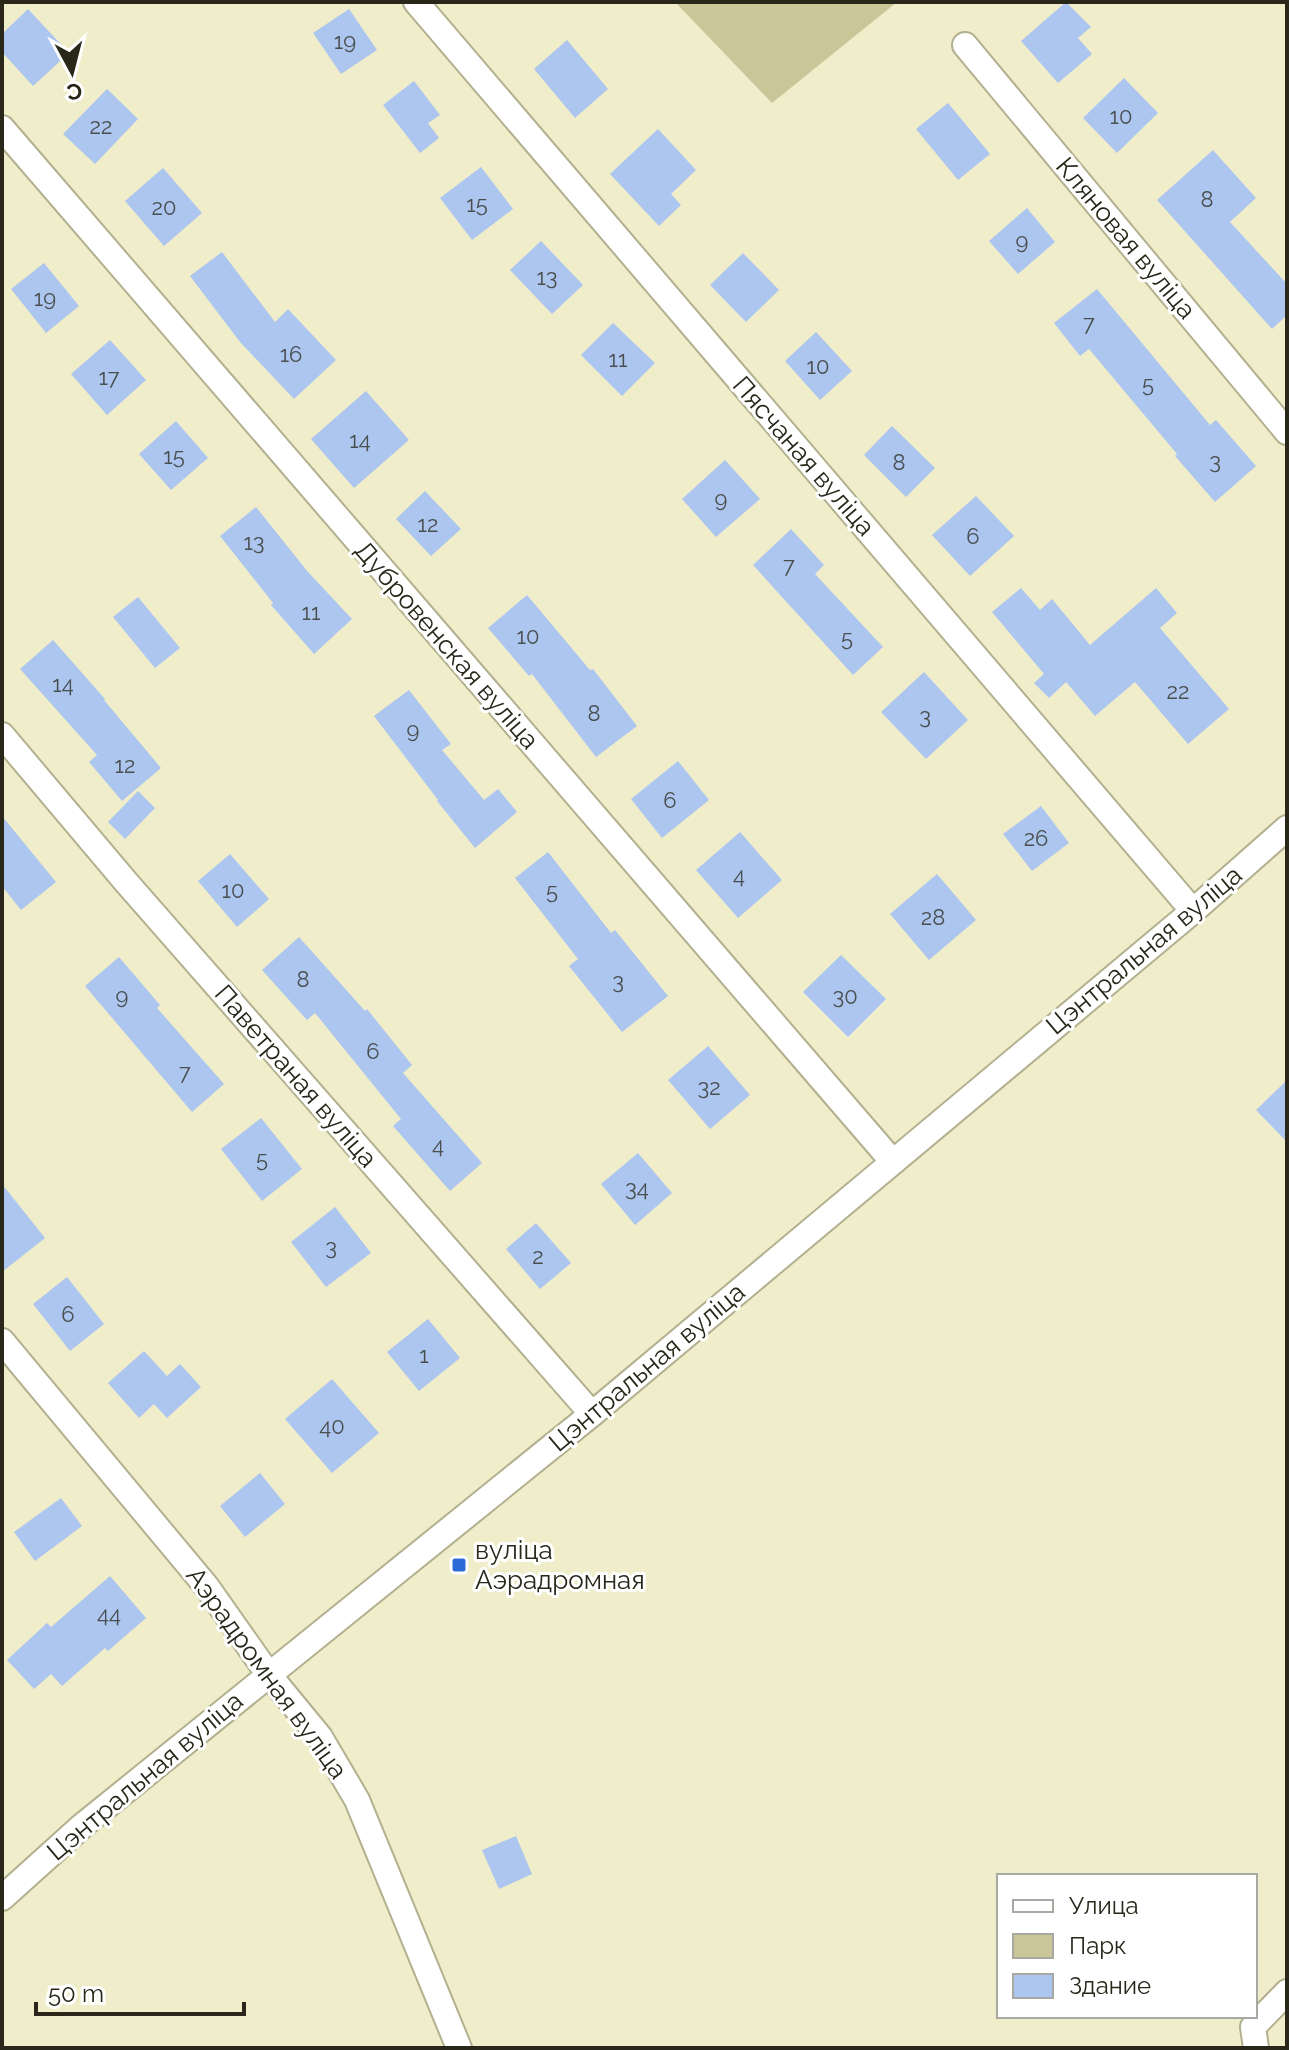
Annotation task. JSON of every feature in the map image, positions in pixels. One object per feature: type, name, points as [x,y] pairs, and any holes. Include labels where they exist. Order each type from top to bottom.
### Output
[{"type":"street","name":"Пясчаная вуліца","points":[[416,2],[1193,911]]},
{"type":"street","name":"Кляновая вуліца","points":[[965,45],[1287,432]]},
{"type":"street","name":"Дубровенская вуліца","points":[[2,128],[893,1162]]},
{"type":"street","name":"Паветраная вуліца","points":[[2,735],[592,1414]]},
{"type":"street","name":"Цэнтральная вуліца","points":[[2,1898],[82,1826],[592,1414],[1193,911],[1287,828]]},
{"type":"street","name":"Аэрадромная вуліца","points":[[2,1341],[207,1587],[269,1675],[320,1737],[357,1800],[459,2048]]},
{"type":"street","points":[[1256,2048],[1253,2027],[1287,1992]]},
{"type":"green space","points":[[675,2],[897,2],[772,103]]},
{"type":"building","points":[[1066,2],[1091,27],[1078,38],[1092,54],[1058,83],[1021,41]]},
{"type":"building","points":[[28,9],[69,53],[33,86],[2,52],[2,34]]},
{"type":"building","points":[[349,9],[377,50],[341,74],[313,33]]},
{"type":"building","points":[[567,40],[608,89],[575,118],[534,69]]},
{"type":"building","points":[[1124,78],[1158,113],[1117,153],[1083,118]]},
{"type":"building","points":[[414,81],[440,115],[428,123],[439,138],[420,153],[383,105]]},
{"type":"building","points":[[107,89],[138,119],[95,164],[63,134]]},
{"type":"building","points":[[948,103],[990,154],[958,180],[916,129]]},
{"type":"building","points":[[658,129],[696,170],[671,194],[681,205],[659,226],[610,174]]},
{"type":"building","points":[[1213,150],[1256,198],[1230,222],[1287,284],[1287,315],[1272,329],[1157,200]]},
{"type":"building","points":[[481,167],[513,209],[472,240],[440,198]]},
{"type":"building","points":[[163,168],[202,213],[164,246],[125,201]]},
{"type":"building","points":[[1027,208],[1055,242],[1018,274],[989,241]]},
{"type":"building","points":[[541,241],[583,285],[552,314],[510,270]]},
{"type":"building","points":[[222,252],[275,322],[288,309],[336,360],[294,399],[240,342],[190,276]]},
{"type":"building","points":[[743,253],[779,290],[746,322],[710,285]]},
{"type":"building","points":[[44,263],[79,306],[46,333],[11,289]]},
{"type":"building","points":[[1097,289],[1210,425],[1216,420],[1256,466],[1215,502],[1089,349],[1080,356],[1054,323]]},
{"type":"building","points":[[613,323],[655,363],[622,396],[581,355]]},
{"type":"building","points":[[816,332],[852,371],[820,400],[785,361]]},
{"type":"building","points":[[110,340],[146,380],[107,415],[71,374]]},
{"type":"building","points":[[366,391],[409,440],[354,488],[311,439]]},
{"type":"building","points":[[176,421],[208,458],[171,490],[139,454]]},
{"type":"building","points":[[892,426],[935,468],[906,497],[864,455]]},
{"type":"building","points":[[725,460],[760,499],[716,537],[682,499]]},
{"type":"building","points":[[425,491],[461,529],[431,556],[396,519]]},
{"type":"building","points":[[976,496],[1014,536],[970,576],[932,535]]},
{"type":"building","points":[[256,507],[308,572],[352,619],[314,654],[271,605],[273,603],[220,536]]},
{"type":"building","points":[[791,529],[824,565],[815,574],[883,647],[853,675],[753,565]]},
{"type":"building","points":[[1021,588],[1040,610],[1052,599],[1090,645],[1156,588],[1177,613],[1160,628],[1229,709],[1188,744],[1135,682],[1095,716],[1066,682],[1049,698],[1034,683],[1044,674],[992,612]]},
{"type":"building","points":[[527,595],[590,670],[593,669],[637,726],[596,757],[532,674],[529,676],[488,628]]},
{"type":"building","points":[[138,597],[180,648],[155,668],[113,617]]},
{"type":"building","points":[[53,640],[161,768],[122,801],[89,762],[97,755],[20,669]]},
{"type":"building","points":[[924,672],[968,720],[926,759],[881,712]]},
{"type":"building","points":[[409,690],[451,744],[442,750],[484,800],[498,789],[517,812],[475,848],[374,716]]},
{"type":"building","points":[[678,761],[709,800],[662,838],[631,799]]},
{"type":"building","points":[[138,791],[155,808],[125,839],[108,822]]},
{"type":"building","points":[[1041,806],[1069,843],[1032,871],[1003,834]]},
{"type":"building","points":[[2,816],[56,882],[21,910],[2,886]]},
{"type":"building","points":[[740,832],[782,880],[738,918],[696,870]]},
{"type":"building","points":[[548,852],[611,933],[615,930],[668,996],[622,1032],[569,966],[578,959],[515,878]]},
{"type":"building","points":[[230,854],[269,899],[237,927],[198,881]]},
{"type":"building","points":[[937,874],[976,920],[929,960],[890,914]]},
{"type":"building","points":[[299,937],[365,1011],[367,1009],[412,1065],[403,1073],[482,1163],[450,1191],[393,1126],[401,1119],[315,1013],[307,1020],[262,970]]},
{"type":"building","points":[[841,955],[886,999],[848,1037],[803,992]]},
{"type":"building","points":[[119,957],[160,1005],[157,1008],[224,1084],[192,1112],[85,986]]},
{"type":"building","points":[[708,1046],[750,1095],[710,1129],[668,1080]]},
{"type":"building","points":[[1287,1080],[1287,1142],[1256,1110]]},
{"type":"building","points":[[261,1118],[302,1169],[262,1201],[221,1149]]},
{"type":"building","points":[[638,1153],[672,1193],[635,1225],[601,1184]]},
{"type":"building","points":[[2,1184],[45,1238],[2,1272]]},
{"type":"building","points":[[335,1207],[371,1253],[326,1287],[291,1242]]},
{"type":"building","points":[[536,1223],[571,1263],[540,1289],[506,1249]]},
{"type":"building","points":[[67,1277],[104,1324],[70,1351],[33,1304]]},
{"type":"building","points":[[428,1319],[460,1358],[419,1391],[387,1352]]},
{"type":"building","points":[[144,1351],[167,1376],[180,1364],[201,1387],[167,1418],[154,1404],[139,1418],[108,1383]]},
{"type":"building","points":[[332,1379],[379,1433],[332,1473],[285,1419]]},
{"type":"building","points":[[260,1473],[285,1504],[245,1537],[220,1506]]},
{"type":"building","points":[[61,1498],[82,1526],[35,1561],[14,1532]]},
{"type":"building","points":[[110,1576],[146,1618],[108,1651],[105,1648],[62,1686],[51,1674],[34,1689],[7,1660],[47,1623],[51,1627]]},
{"type":"building","points":[[516,1836],[532,1874],[499,1889],[482,1850]]},
{"type":"place","name":"вуліца Аэрадромная","points":[[459,1565]]}]
